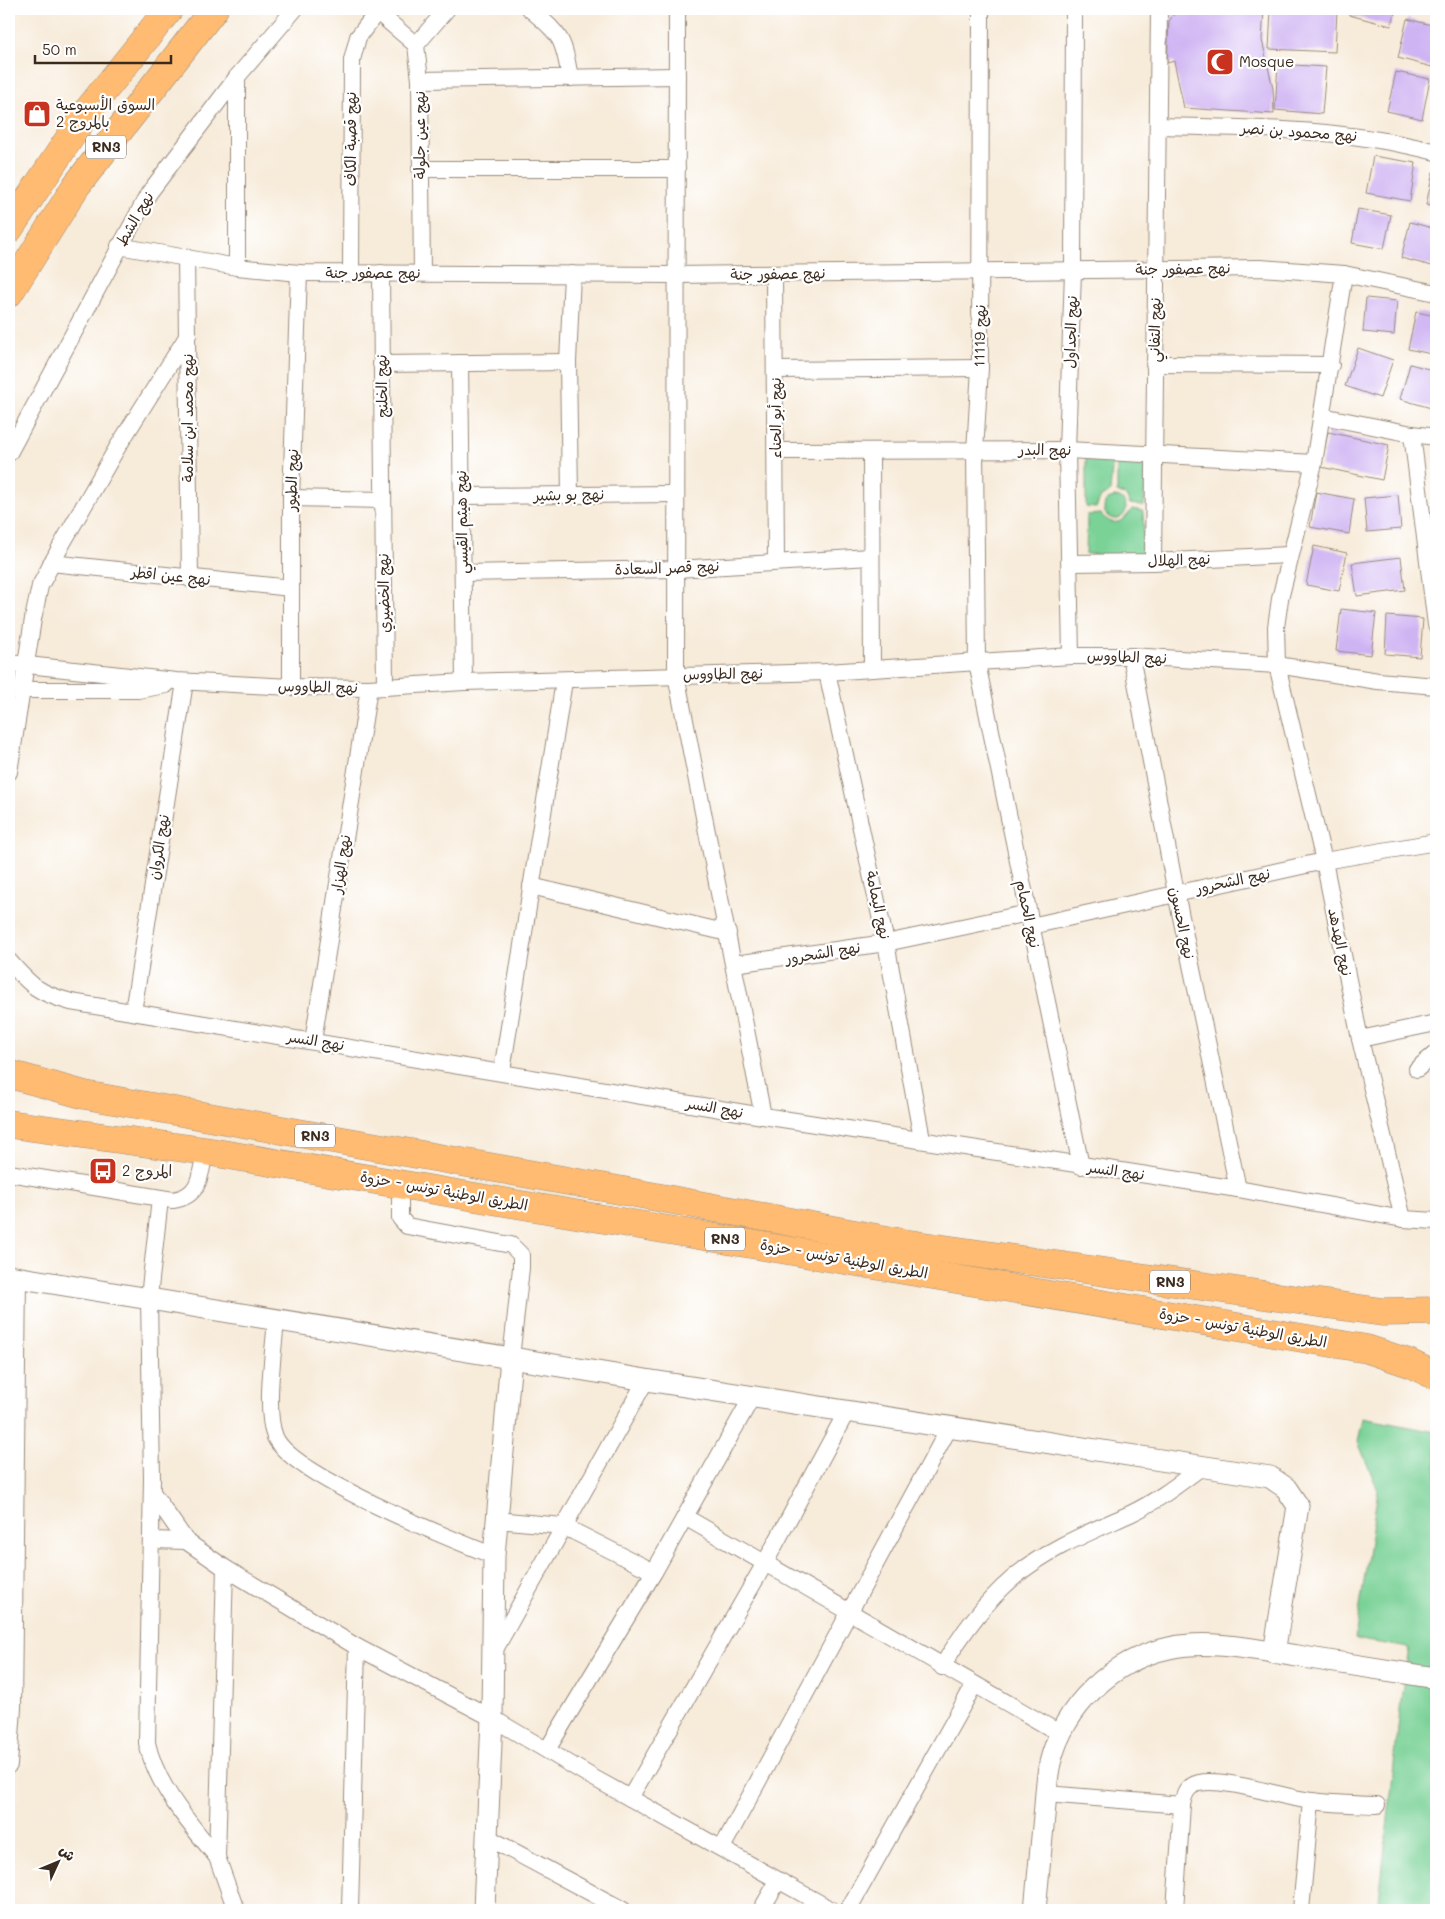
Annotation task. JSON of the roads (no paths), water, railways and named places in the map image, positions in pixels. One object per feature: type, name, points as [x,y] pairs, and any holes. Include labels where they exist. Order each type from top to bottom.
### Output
[{"type":"highway","name":"RN3","points":[[9,229],[88,109],[169,9]]},
{"type":"highway","name":"RN3","points":[[9,293],[76,186],[214,9]]},
{"type":"highway","name":"الطريق الوطنية تونس - حزوة","points":[[9,1074],[85,1095],[904,1243],[1382,1312],[1436,1311]]},
{"type":"highway","name":"الطريق الوطنية تونس - حزوة","points":[[9,1124],[206,1151],[400,1183],[1367,1349],[1409,1363],[1436,1376]]},
{"type":"highway","points":[[1382,1312],[1436,1329]]},
{"type":"highway","points":[[1367,1349],[1436,1360]]},
{"type":"street","name":"نهج الشط","points":[[9,452],[149,193],[237,77],[296,9]]},
{"type":"street","points":[[376,10],[416,45],[448,9]]},
{"type":"street","points":[[530,9],[556,31],[564,44],[570,78]]},
{"type":"street","points":[[678,9],[676,169],[676,675],[763,1116]]},
{"type":"street","name":"نهج 11119","points":[[977,662],[975,451],[980,368],[981,9]]},
{"type":"street","name":"نهج الجداول","points":[[1071,656],[1067,450],[1073,271],[1074,9]]},
{"type":"street","name":"نهج التفاني","points":[[1152,562],[1159,9]]},
{"type":"street","name":"نهج قصبة الكاف","points":[[351,273],[352,60],[358,37],[376,10]]},
{"type":"street","name":"نهج عين جلولة","points":[[416,45],[420,80],[422,273]]},
{"type":"street","points":[[420,80],[677,76]]},
{"type":"street","points":[[237,77],[237,267]]},
{"type":"street","name":"نهج محمود بن نصر","points":[[1159,126],[1336,132],[1376,138],[1436,152]]},
{"type":"street","points":[[420,169],[676,169]]},
{"type":"street","name":"نهج عصفور جنة","points":[[119,246],[237,267],[299,273],[676,275],[1260,268],[1344,274],[1436,293]]},
{"type":"street","name":"نهج محمد ابن سلامة","points":[[186,257],[190,579]]},
{"type":"street","name":"نهج الطيور","points":[[291,687],[290,498],[299,273]]},
{"type":"street","name":"نهج الخلنج","points":[[381,273],[383,500]]},
{"type":"street","points":[[570,495],[568,362],[572,274]]},
{"type":"street","name":"نهج أبو الحناء","points":[[774,274],[776,561]]},
{"type":"street","name":"نهج الهدهد","points":[[1344,274],[1314,463],[1289,555],[1276,627],[1277,665],[1324,861],[1360,1039],[1403,1219]]},
{"type":"street","points":[[9,772],[25,665],[40,586],[135,419],[188,335]]},
{"type":"street","points":[[381,364],[568,362]]},
{"type":"street","name":"نهج هيثم القيسي","points":[[460,363],[464,682]]},
{"type":"street","points":[[1154,364],[1330,365]]},
{"type":"street","points":[[776,370],[980,368]]},
{"type":"street","points":[[1322,416],[1436,437]]},
{"type":"street","points":[[1412,434],[1436,625]]},
{"type":"street","name":"نهج البدر","points":[[776,451],[1067,450],[1153,453],[1314,463]]},
{"type":"street","points":[[871,452],[872,669]]},
{"type":"street","name":"نهج بو بشير","points":[[462,496],[676,494]]},
{"type":"street","points":[[290,498],[383,500]]},
{"type":"street","name":"نهج الخضيري","points":[[377,687],[383,500]]},
{"type":"street","name":"نهج الهلال","points":[[1070,563],[1152,562],[1289,555]]},
{"type":"street","name":"نهج قصر السعادة","points":[[463,573],[677,569],[776,561],[870,557]]},
{"type":"street","name":"نهج عين اقطر","points":[[51,564],[291,588]]},
{"type":"street","name":"نهج الطاووس","points":[[9,662],[180,681],[291,687],[377,687],[464,682],[564,681],[676,675],[827,672],[1071,656],[1131,656],[1277,665],[1378,681],[1436,686]]},
{"type":"street","name":"نهج الحسون","points":[[1131,656],[1176,893],[1238,1189]]},
{"type":"street","name":"نهج الحمام","points":[[977,662],[1081,1166]]},
{"type":"street","name":"نهج اليمامة","points":[[827,672],[886,943],[922,1139]]},
{"type":"street","points":[[22,690],[138,690],[180,681]]},
{"type":"street","name":"نهج الكروان","points":[[133,1012],[180,681]]},
{"type":"street","points":[[502,1071],[564,681]]},
{"type":"street","name":"نهج الهزار","points":[[313,1040],[377,687]]},
{"type":"street","name":"نهج الشحرور","points":[[734,964],[776,960],[1030,920],[1176,893],[1324,861],[1436,842]]},
{"type":"street","points":[[532,886],[728,933]]},
{"type":"street","name":"نهج النسر","points":[[9,961],[27,981],[46,996],[133,1012],[502,1071],[763,1116],[1238,1189],[1403,1219],[1436,1221]]},
{"type":"street","points":[[1360,1039],[1436,1023]]},
{"type":"street","points":[[1417,1069],[1436,1053]]},
{"type":"street","points":[[9,1173],[173,1200],[184,1198],[194,1191],[206,1151]]},
{"type":"street","points":[[400,1183],[400,1218],[407,1226],[511,1245],[521,1255],[522,1268],[511,1358],[496,1520],[492,1718],[484,1910]]},
{"type":"street","points":[[160,1199],[149,1297],[152,1492],[147,1743],[157,1775],[192,1827],[217,1857],[236,1910]]},
{"type":"street","points":[[9,1764],[13,1708],[13,1277],[149,1297],[752,1397],[1270,1477],[1286,1488],[1298,1506],[1274,1652]]},
{"type":"street","points":[[276,1319],[270,1405],[275,1437],[287,1454],[303,1466],[368,1501],[451,1539],[494,1556]]},
{"type":"street","points":[[493,1653],[646,1380]]},
{"type":"street","points":[[546,1750],[654,1572],[752,1397]]},
{"type":"street","points":[[630,1798],[765,1563],[847,1411]]},
{"type":"street","points":[[722,1848],[949,1428]]},
{"type":"street","points":[[942,1667],[966,1627],[988,1601],[1014,1576],[1055,1549],[1087,1532],[1132,1513],[1168,1491],[1203,1466]]},
{"type":"street","points":[[152,1492],[186,1541],[225,1568],[357,1646],[492,1718],[630,1798],[832,1910]]},
{"type":"street","points":[[685,1517],[1060,1734]]},
{"type":"street","points":[[496,1520],[563,1526],[654,1572]]},
{"type":"street","points":[[151,1540],[186,1541]]},
{"type":"street","points":[[217,1857],[225,1568]]},
{"type":"street","points":[[1035,1910],[1050,1763],[1060,1734],[1072,1713],[1097,1684],[1120,1667],[1145,1655],[1170,1648],[1206,1644],[1274,1652],[1436,1678]]},
{"type":"street","points":[[350,1910],[357,1646]]},
{"type":"street","points":[[848,1910],[974,1685]]},
{"type":"street","points":[[1175,1910],[1182,1805],[1184,1795],[1189,1788],[1206,1782],[1311,1801],[1377,1805]]},
{"type":"street","points":[[1046,1794],[1182,1805]]},
{"type":"street","points":[[1301,1910],[1311,1801]]},
{"type":"street","points":[[487,1837],[623,1910]]},
{"type":"street","points":[[762,1910],[778,1881]]},
{"type":"place","name":"Mosque","points":[[1220,62]]},
{"type":"place","name":"السوق الأسبوعية بالمروج 2","points":[[37,114]]},
{"type":"place","name":"المروج 2","points":[[103,1171]]}]
